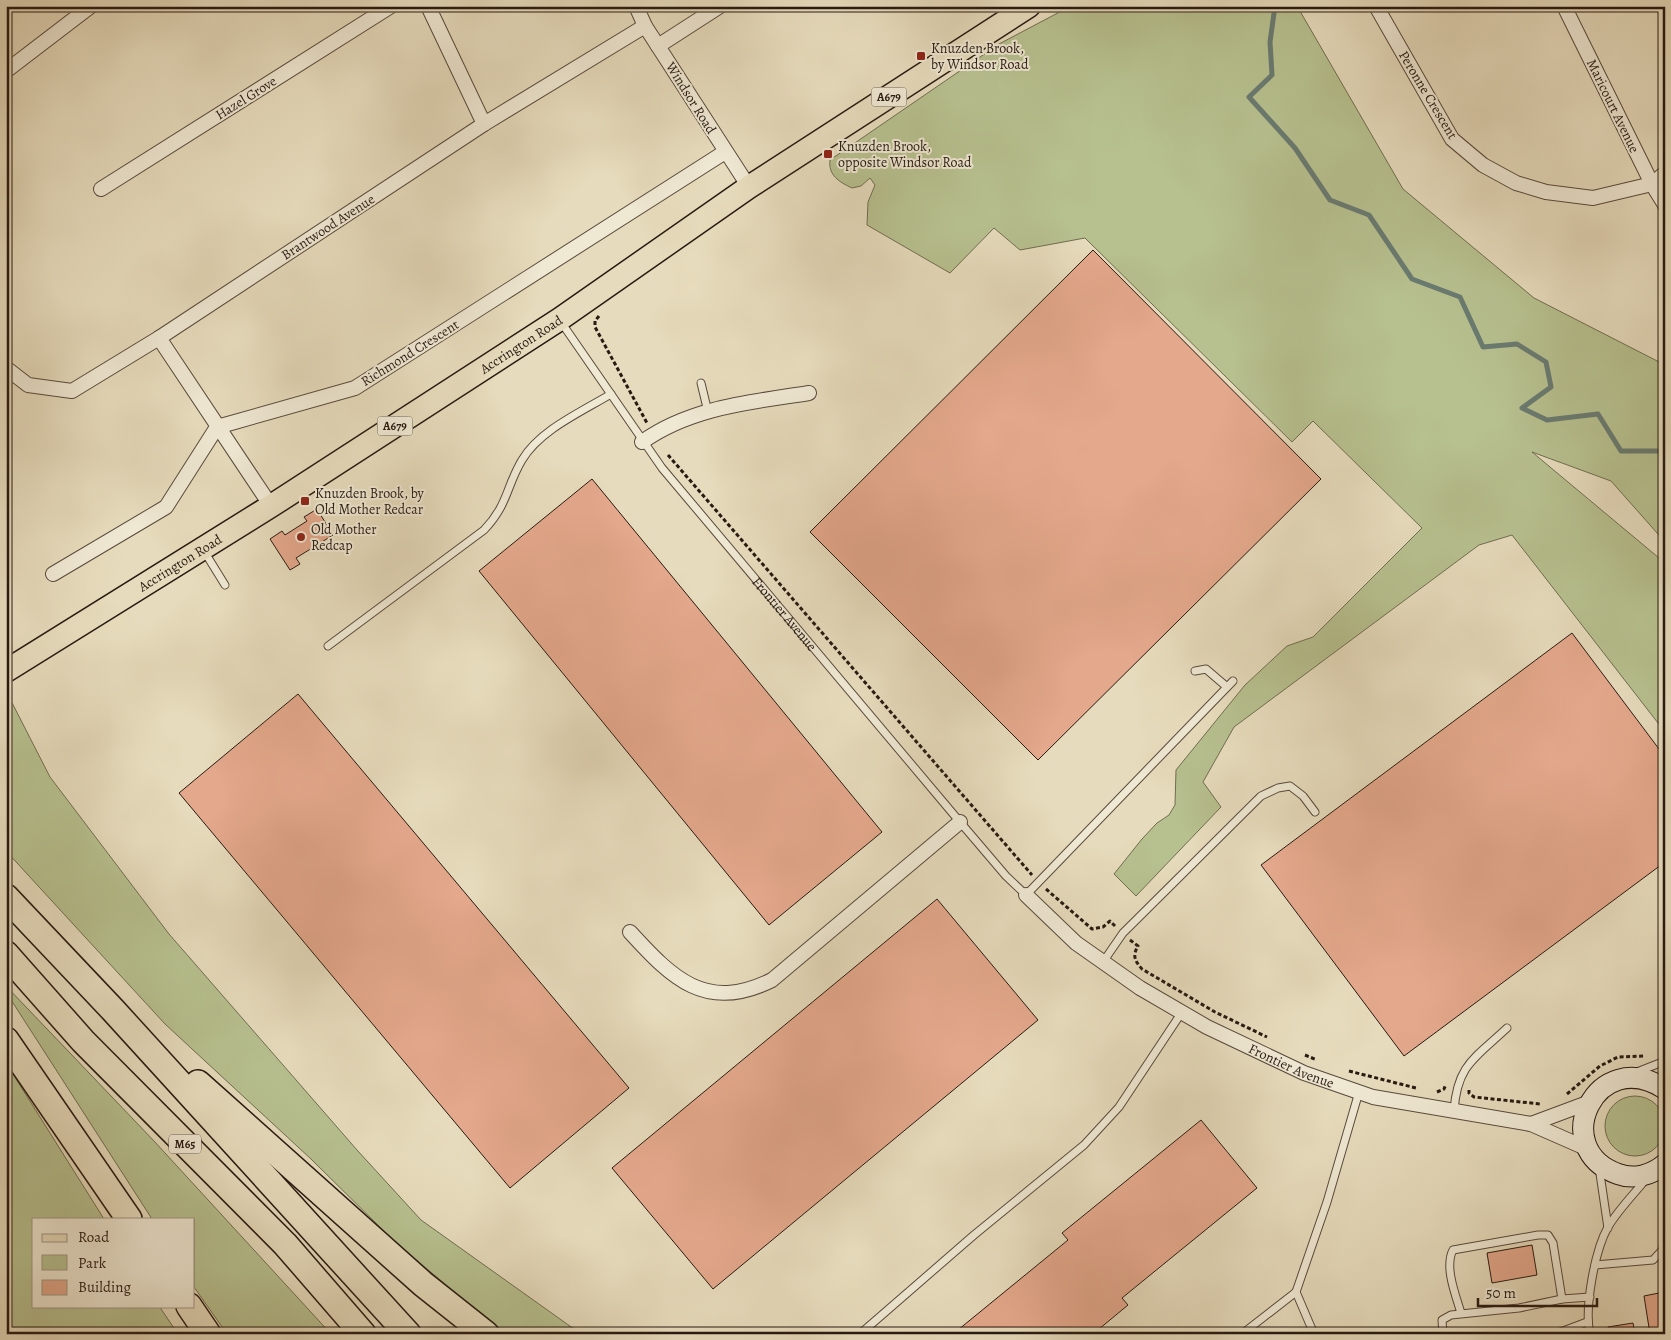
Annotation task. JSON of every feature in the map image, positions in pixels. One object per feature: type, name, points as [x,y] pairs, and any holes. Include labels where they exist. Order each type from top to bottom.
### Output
[{"type":"highway","name":"M65","points":[[6,897],[113,1010],[408,1334]]},
{"type":"highway","name":"M65","points":[[6,954],[83,1041],[285,1244],[362,1334]]},
{"type":"highway","name":"M65","points":[[113,1010],[237,1117],[423,1284],[486,1334]]},
{"type":"highway","points":[[6,1040],[128,1218]]},
{"type":"highway","points":[[190,1308],[208,1334]]},
{"type":"main road","name":"Accrington Road","points":[[6,670],[271,506],[560,319],[748,187],[1029,6]]},
{"type":"street","points":[[6,71],[91,6]]},
{"type":"street","name":"Hazel Grove","points":[[101,190],[391,6]]},
{"type":"street","points":[[428,6],[484,124]]},
{"type":"street","name":"Windsor Road","points":[[636,6],[645,26],[748,187]]},
{"type":"street","points":[[658,46],[720,6]]},
{"type":"street","name":"Peronne Crescent","points":[[1376,6],[1452,139],[1483,165],[1516,183],[1531,188],[1546,192],[1593,198],[1652,184],[1665,174]]},
{"type":"street","name":"Maricourt Avenue","points":[[1564,6],[1652,184],[1665,205]]},
{"type":"street","name":"Brantwood Avenue","points":[[6,368],[28,385],[72,391],[158,338],[484,124],[645,26]]},
{"type":"street","name":"Richmond Crescent","points":[[217,427],[355,388],[725,152]]},
{"type":"street","points":[[158,338],[271,506]]},
{"type":"street","points":[[647,438],[676,422],[730,406],[809,394]]},
{"type":"street","points":[[53,574],[166,507],[217,427]]},
{"type":"street","points":[[630,932],[669,974],[691,985],[711,992],[724,993],[757,987],[772,980],[960,822]]},
{"type":"street","name":"Frontier Avenue","points":[[1026,895],[1076,943],[1140,988],[1207,1027],[1304,1073],[1373,1097],[1531,1124],[1593,1156]]},
{"type":"street","points":[[1660,1169],[1637,1176],[1623,1176],[1610,1171],[1593,1156],[1583,1125],[1590,1102],[1599,1090],[1611,1082],[1626,1077],[1640,1077],[1665,1088]]},
{"type":"street","name":"Frontier Avenue","points":[[1531,1124],[1590,1102]]},
{"type":"lane","name":"Frontier Avenue","points":[[560,319],[610,394],[960,822],[1006,876],[1026,895]]},
{"type":"lane","points":[[701,383],[708,412]]},
{"type":"lane","points":[[328,646],[484,530],[498,516],[523,459],[534,446],[545,436],[610,394]]},
{"type":"lane","points":[[203,549],[225,585]]},
{"type":"lane","points":[[1195,670],[1206,668],[1226,687]]},
{"type":"lane","points":[[1026,895],[1233,681]]},
{"type":"lane","points":[[1103,962],[1122,933],[1261,796],[1278,788],[1290,786],[1303,796],[1315,812]]},
{"type":"lane","points":[[860,1334],[974,1235],[1084,1145],[1119,1108],[1182,1012]]},
{"type":"lane","points":[[1454,1112],[1456,1085],[1467,1065],[1507,1028]]},
{"type":"lane","points":[[1626,1077],[1665,1061]]},
{"type":"lane","points":[[1242,1334],[1296,1292],[1327,1202],[1359,1092]]},
{"type":"lane","points":[[1593,1156],[1608,1228]]},
{"type":"lane","points":[[1590,1334],[1587,1322],[1595,1265],[1608,1228],[1660,1169]]},
{"type":"lane","points":[[1595,1265],[1653,1260],[1664,1247],[1665,1229]]},
{"type":"lane","points":[[1461,1313],[1452,1280],[1450,1256],[1453,1250],[1538,1234],[1548,1235],[1553,1244],[1562,1299]]},
{"type":"lane","points":[[1296,1292],[1314,1334]]},
{"type":"lane","points":[[1443,1334],[1442,1320],[1451,1315],[1519,1308],[1562,1299],[1590,1297]]},
{"type":"lane","points":[[1555,1334],[1587,1322]]},
{"type":"path","points":[[604,312],[595,321],[595,327],[647,438],[1038,882],[1092,929],[1102,927],[1110,921],[1138,946],[1134,953],[1136,961],[1142,969],[1215,1012],[1274,1041]]},
{"type":"path","points":[[1300,1053],[1321,1062]]},
{"type":"path","points":[[1560,1098],[1600,1066],[1618,1057],[1651,1056]]},
{"type":"path","points":[[1344,1070],[1419,1089]]},
{"type":"path","points":[[1433,1092],[1444,1089],[1446,1083],[1469,1088],[1469,1093],[1474,1098],[1533,1105],[1542,1104]]},
{"type":"green space","points":[[1071,6],[1297,6],[1403,189],[1534,298],[1665,365],[1665,542],[1611,481],[1532,452],[1665,563],[1665,732],[1512,535],[1479,545],[1234,727],[1203,782],[1221,807],[1136,896],[1114,874],[1142,839],[1157,823],[1169,815],[1175,805],[1176,770],[1245,685],[1287,646],[1313,637],[1422,528],[1313,421],[1292,442],[1085,238],[1020,250],[994,228],[950,273],[867,225],[868,202],[875,185],[870,178],[861,186],[852,188],[847,186],[833,174],[830,160],[999,44]]},
{"type":"green space","points":[[6,691],[50,777],[169,934],[357,1150],[421,1220],[581,1334],[507,1334],[396,1243],[311,1159],[165,1024],[6,851]]},
{"type":"green space","points":[[6,986],[154,1141],[331,1334],[227,1334],[195,1288],[195,1218],[151,1218],[6,992]]},
{"type":"green space","points":[[6,1063],[103,1218],[32,1218],[32,1308],[160,1308],[178,1334],[6,1334]]},
{"type":"green space","points":[[1629,1096],[1641,1096],[1657,1104],[1663,1114],[1665,1126],[1663,1138],[1657,1148],[1641,1156],[1629,1156],[1613,1148],[1605,1132],[1605,1120],[1613,1104]]},
{"type":"building","points":[[1093,250],[1321,479],[1038,760],[810,532]]},
{"type":"building","points":[[592,479],[882,832],[769,925],[479,571]]},
{"type":"building","points":[[317,509],[333,535],[296,558],[300,564],[290,570],[270,539],[282,531],[285,535],[307,521],[304,517]]},
{"type":"building","points":[[1572,633],[1665,757],[1665,862],[1404,1056],[1261,865]]},
{"type":"building","points":[[298,694],[629,1088],[510,1188],[179,793]]},
{"type":"building","points":[[937,899],[1038,1020],[713,1289],[612,1168]]},
{"type":"building","points":[[1201,1120],[1257,1188],[1122,1298],[1128,1305],[1093,1334],[953,1334],[1068,1240],[1062,1233]]},
{"type":"building","points":[[1532,1245],[1537,1275],[1492,1283],[1487,1253]]},
{"type":"building","points":[[1664,1292],[1665,1334],[1650,1334],[1644,1296]]},
{"type":"building","points":[[1633,1323],[1635,1334],[1609,1334],[1608,1327]]},
{"type":"waterway","points":[[1275,6],[1270,42],[1272,75],[1249,97],[1295,148],[1330,200],[1369,215],[1412,279],[1460,297],[1483,347],[1517,344],[1546,362],[1551,387],[1522,408],[1547,420],[1598,414],[1621,451],[1665,451]]},
{"type":"place","name":"Knuzden Brook, by Windsor Road","points":[[921,56]]},
{"type":"place","name":"Knuzden Brook, opposite Windsor Road","points":[[828,154]]},
{"type":"place","name":"Knuzden Brook, by Old Mother Redcar","points":[[305,501]]},
{"type":"place","name":"Old Mother Redcap","points":[[301,537]]}]
